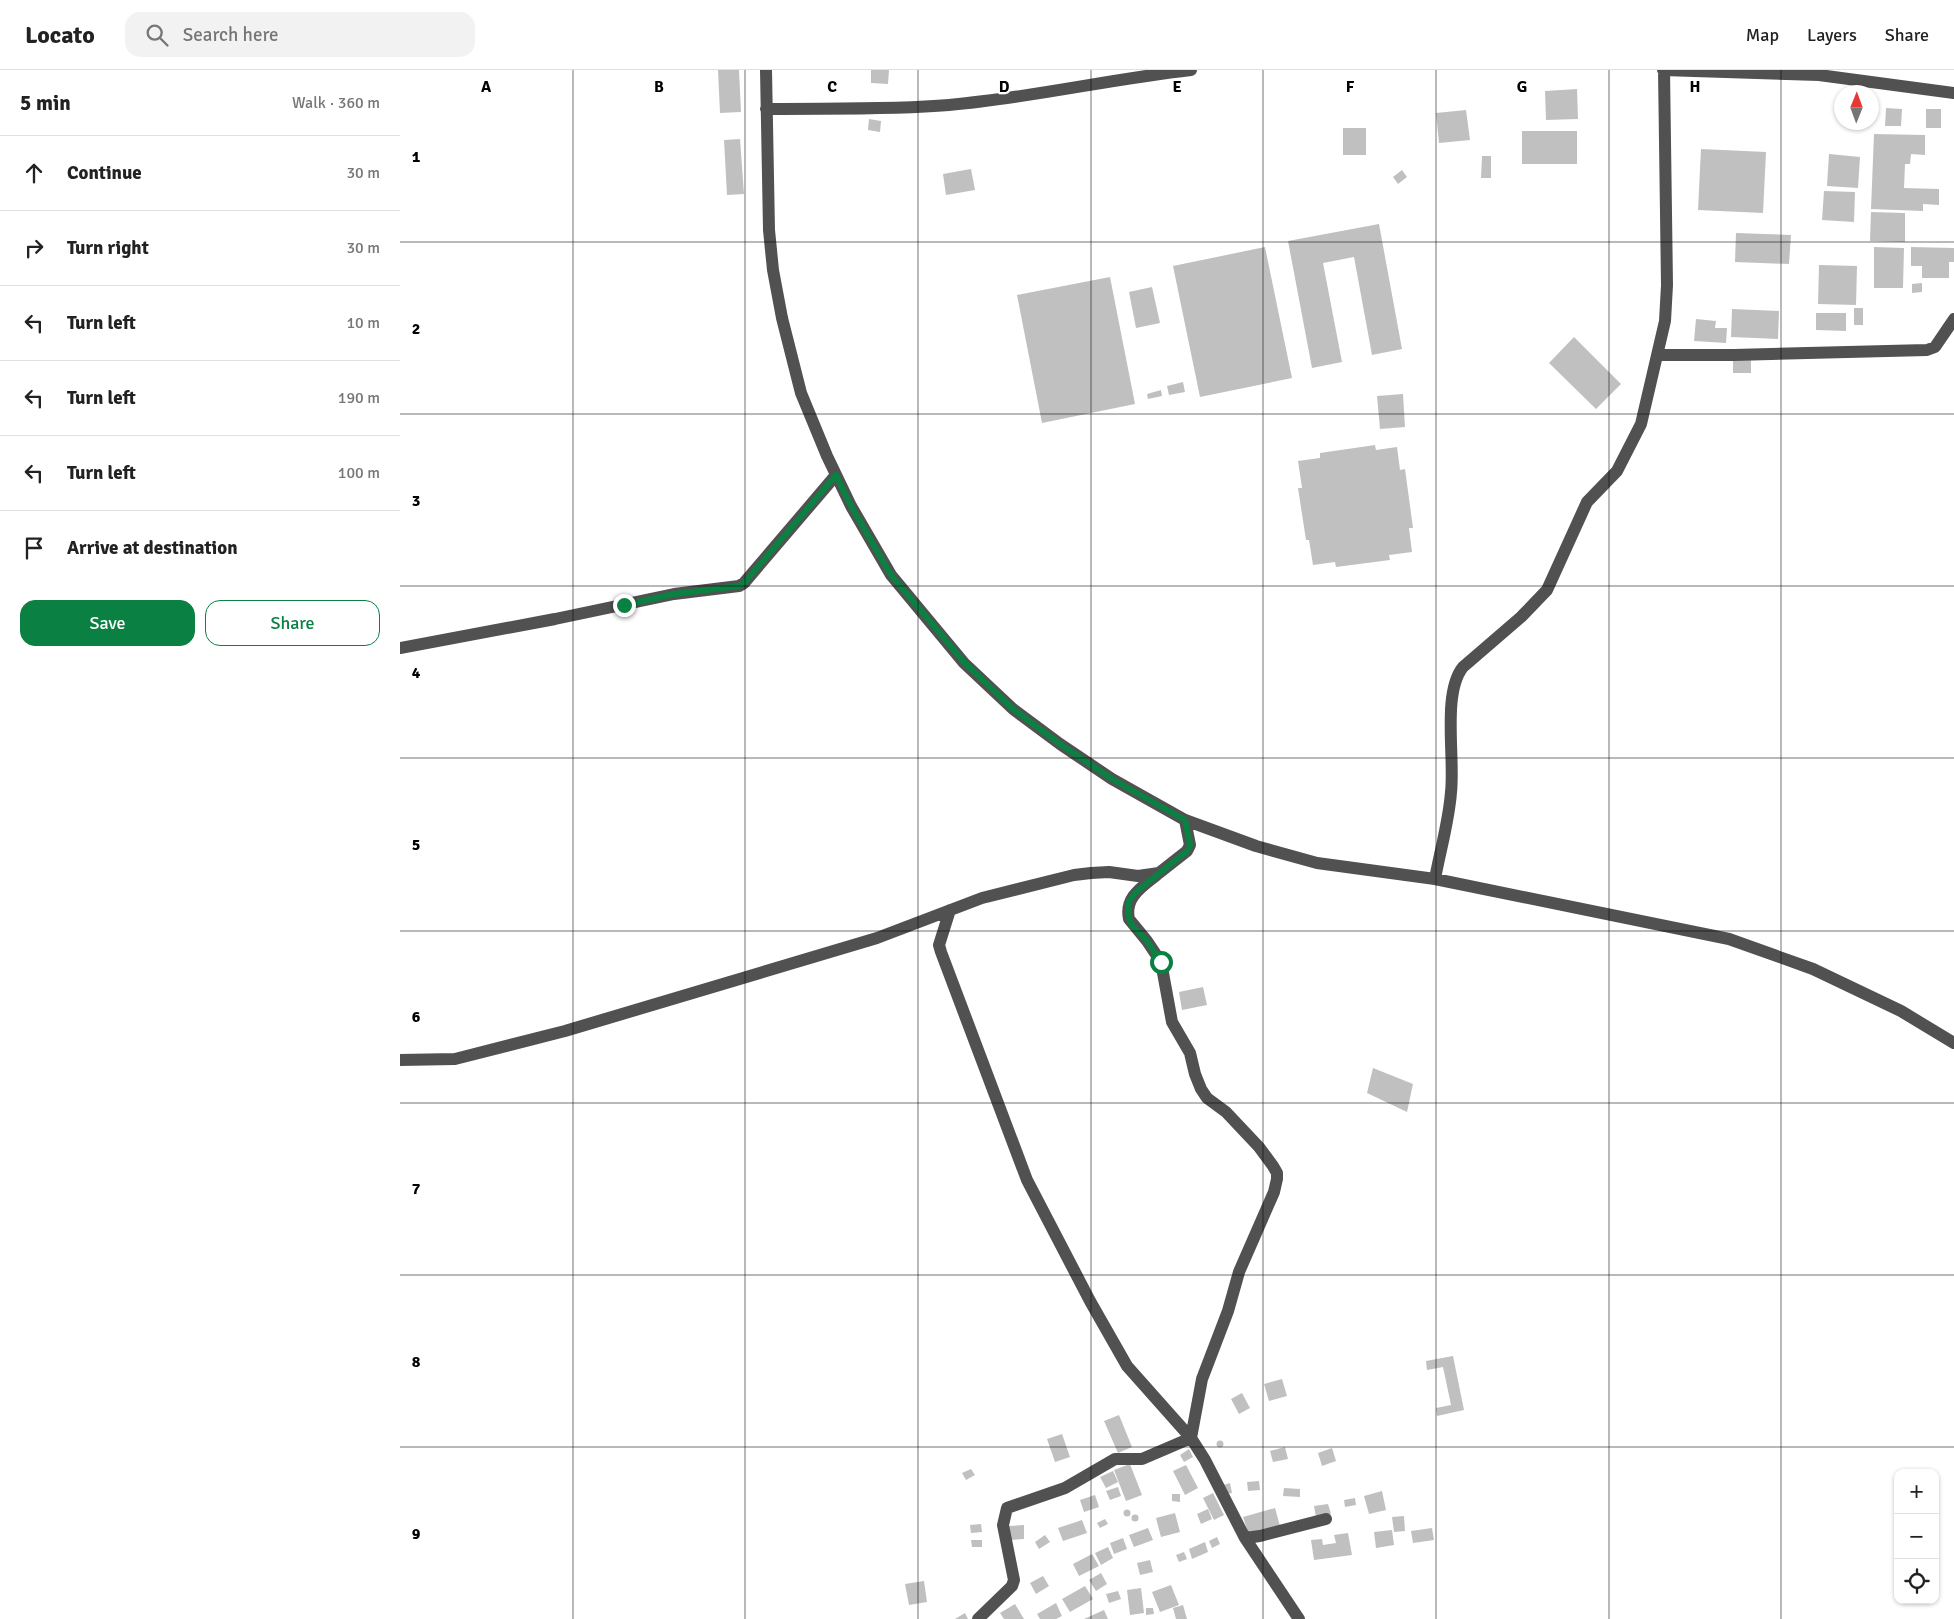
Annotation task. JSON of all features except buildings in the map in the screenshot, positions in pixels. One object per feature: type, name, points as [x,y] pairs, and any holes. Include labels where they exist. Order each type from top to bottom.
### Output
[{"type":"street","points":[[766,70],[769,230],[773,270],[782,318],[801,393],[851,506],[891,575],[964,662],[1013,709],[1112,779],[1185,820],[1256,846],[1317,863],[1435,879],[1728,939],[1813,969],[1900,1011],[1954,1043]]},
{"type":"street","points":[[766,109],[907,108],[950,105],[1037,94],[1161,72],[1191,70]]},
{"type":"street","points":[[1435,879],[1451,792],[1452,694],[1457,674],[1527,612],[1547,590],[1587,502],[1617,471],[1641,424],[1665,321],[1667,285],[1664,70],[1819,75],[1954,93]]},
{"type":"street","points":[[1658,355],[1927,350],[1935,347],[1954,319]]},
{"type":"street","points":[[400,648],[555,620],[674,594],[739,586],[744,583],[836,475]]},
{"type":"street","points":[[1185,820],[1190,845],[1187,851],[1136,892],[1129,901],[1129,919],[1161,962],[1172,1022],[1190,1053],[1201,1089],[1207,1098],[1226,1112],[1259,1147],[1273,1166],[1277,1179],[1272,1201],[1238,1272],[1228,1311],[1202,1379],[1191,1438]]},
{"type":"street","points":[[400,1060],[455,1059],[566,1031],[877,938],[982,898],[1074,875],[1109,872],[1138,876],[1160,873]]},
{"type":"street","points":[[950,910],[939,944],[941,952],[1027,1180],[1124,1362],[1191,1438],[1205,1460],[1245,1538],[1300,1619]]},
{"type":"street","points":[[978,1619],[1012,1586],[1014,1580],[1003,1524],[1007,1508],[1065,1488],[1115,1459],[1142,1460],[1191,1438]]},
{"type":"street","points":[[1245,1538],[1326,1519]]},
{"type":"route","points":[[624,605],[674,594],[739,586],[744,583],[836,475],[851,506],[891,575],[964,662],[1013,709],[1060,744],[1112,779],[1185,820],[1190,845],[1187,851],[1136,892],[1129,901],[1128,914],[1131,924],[1147,941],[1161,962]]}]
